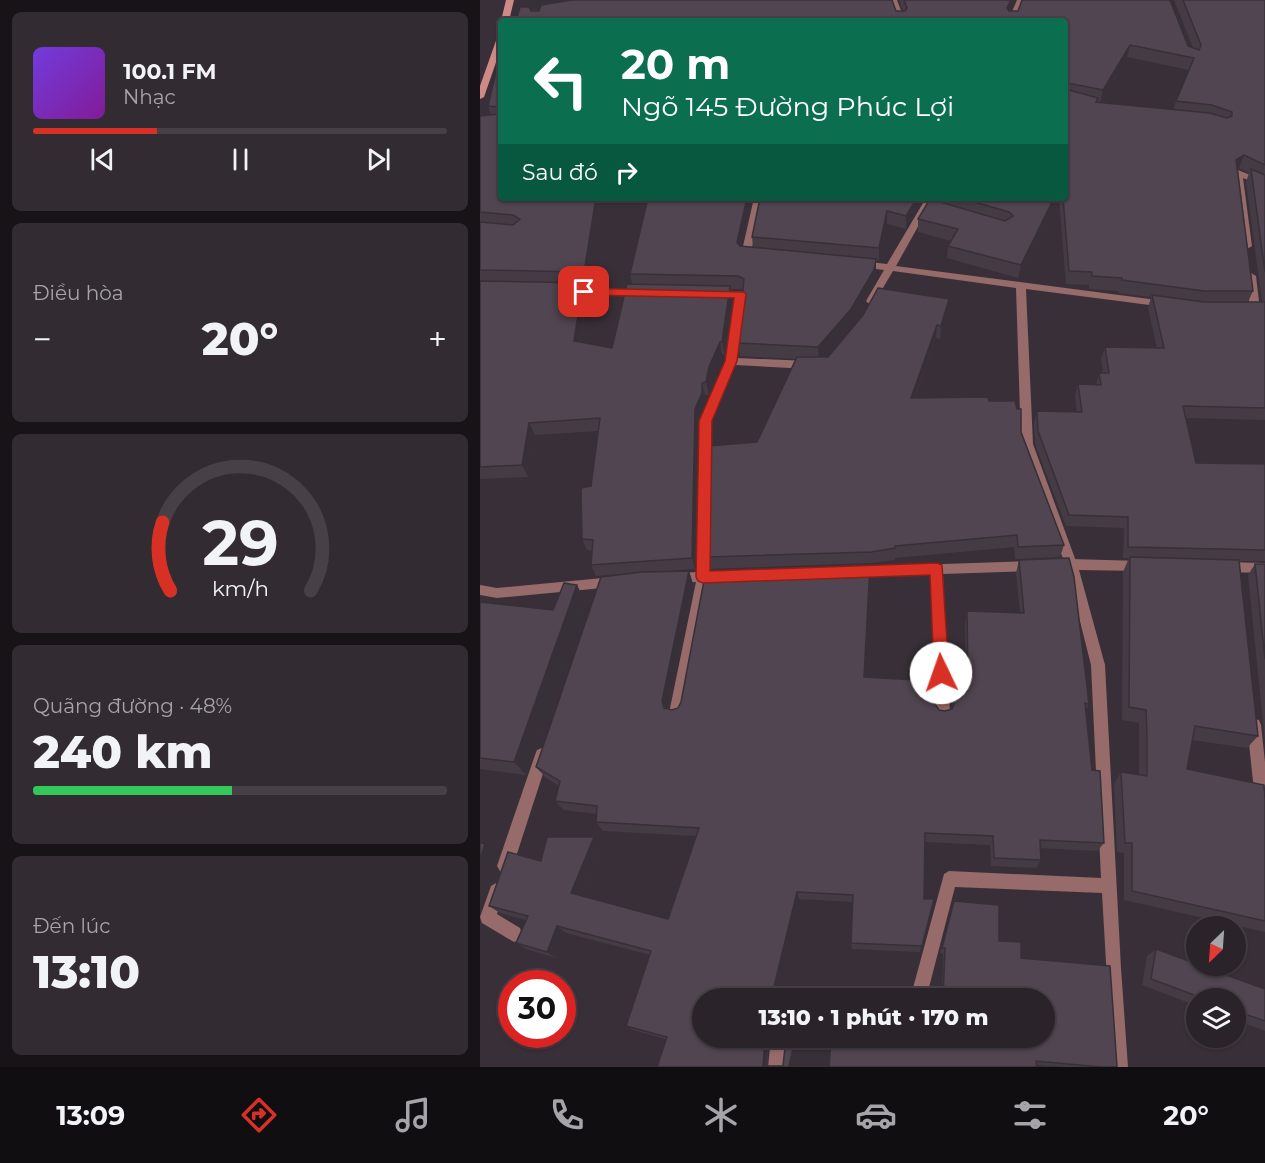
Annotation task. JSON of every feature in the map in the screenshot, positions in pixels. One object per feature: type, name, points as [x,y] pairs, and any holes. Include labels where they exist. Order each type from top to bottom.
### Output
[{"type":"street","points":[[510,0],[506,18],[517,15]]},
{"type":"street","points":[[893,0],[900,18]]},
{"type":"street","points":[[1013,18],[1021,0]]},
{"type":"street","points":[[480,97],[498,46]]},
{"type":"street","points":[[1248,253],[1238,173],[1265,184]]},
{"type":"street","points":[[757,201],[746,255],[768,257]]},
{"type":"street","points":[[862,315],[931,204]]},
{"type":"street","points":[[846,263],[891,267],[1175,306]]},
{"type":"street","points":[[1244,310],[1260,310],[1250,264]]},
{"type":"street","points":[[1021,285],[1027,444],[1071,564],[1098,665],[1108,886],[1120,1067]]},
{"type":"street","points":[[564,292],[658,293]]},
{"type":"street","points":[[676,713],[703,577],[705,421],[731,361],[740,294],[705,294]]},
{"type":"street","points":[[731,361],[823,366]]},
{"type":"street","points":[[843,572],[1071,564],[1154,566]]},
{"type":"street","points":[[1214,567],[1239,573],[1265,568]]},
{"type":"street","points":[[937,569],[943,714]]},
{"type":"street","points":[[658,578],[738,576]]},
{"type":"street","points":[[480,590],[497,593],[598,589],[623,581]]},
{"type":"street","points":[[1252,707],[1263,811]]},
{"type":"street","points":[[514,934],[488,917],[548,739]]},
{"type":"street","points":[[921,988],[949,879],[1108,886]]},
{"type":"street","points":[[776,1067],[778,1048]]},
{"type":"building","points":[[572,0],[892,0],[896,11],[905,11],[907,8],[904,0],[1011,0],[1007,8],[1009,11],[1018,11],[1022,0],[1170,0],[1188,46],[1199,50],[1201,45],[1183,0],[1265,0],[1265,165],[1244,155],[1236,160],[1253,291],[1204,291],[1122,280],[1122,278],[1092,276],[1092,272],[1069,271],[1063,201],[1068,201],[1068,90],[1098,98],[1096,102],[1210,113],[1227,118],[1232,116],[1232,112],[1212,105],[1176,101],[1194,58],[1130,45],[1103,90],[1068,83],[1068,18],[517,18],[520,7],[529,7],[531,11],[539,11],[541,5]]},
{"type":"building","points":[[497,68],[498,68],[498,107],[488,106]]},
{"type":"building","points":[[498,114],[498,201],[596,201],[584,272],[480,270],[480,222],[513,225],[520,219],[513,215],[480,212],[480,116]]},
{"type":"building","points":[[1251,169],[1265,175],[1265,272]]},
{"type":"building","points":[[647,201],[746,201],[737,242],[740,246],[876,259],[874,270],[851,309],[818,347],[738,343],[744,279],[738,276],[630,274]]},
{"type":"building","points":[[759,201],[915,201],[906,216],[887,211],[879,248],[752,237]]},
{"type":"building","points":[[929,201],[937,201],[1005,221],[1013,216],[1009,212],[970,201],[1053,201],[1021,265],[948,246],[958,229],[918,219]]},
{"type":"building","points":[[480,281],[583,283],[574,341],[612,348],[627,284],[730,286],[722,342],[709,367],[706,382],[702,383],[702,393],[695,409],[692,558],[591,565],[593,540],[582,539],[581,488],[591,486],[600,418],[529,423],[522,465],[480,467]]},
{"type":"building","points":[[878,288],[949,299],[941,326],[937,325],[911,398],[988,397],[989,401],[1015,401],[1017,409],[1021,409],[1021,432],[1064,545],[1018,547],[1017,535],[895,546],[895,548],[871,552],[708,557],[709,446],[757,442],[797,357],[828,357],[863,315]]},
{"type":"building","points":[[1152,295],[1204,302],[1265,302],[1265,408],[1183,406],[1196,463],[1265,464],[1265,550],[1128,547],[1128,517],[1069,515],[1038,431],[1037,411],[1082,412],[1078,384],[1101,385],[1099,373],[1109,373],[1105,347],[1164,348]]},
{"type":"building","points":[[1130,557],[1239,560],[1258,736],[1195,726],[1187,769],[1264,785],[1265,921],[1132,891],[1132,843],[1125,843],[1121,772],[1147,776],[1147,734],[1146,710],[1129,707]]},
{"type":"building","points":[[1069,558],[1074,577],[1089,704],[1085,703],[1092,770],[1100,771],[1104,843],[1040,840],[1041,860],[994,858],[993,836],[925,833],[924,899],[934,899],[922,946],[851,943],[853,895],[797,892],[774,988],[692,988],[692,1048],[764,1048],[763,1066],[783,1066],[785,1048],[793,1048],[789,1067],[657,1067],[667,1037],[626,1026],[651,951],[557,926],[547,952],[516,943],[528,916],[489,906],[508,852],[541,861],[547,837],[594,837],[571,893],[668,919],[699,828],[596,822],[597,806],[555,801],[560,781],[536,767],[601,577],[642,572],[689,571],[662,701],[664,708],[672,710],[678,708],[681,702],[706,570],[870,565],[864,677],[934,681],[935,704],[939,710],[945,711],[952,709],[954,704],[953,682],[968,683],[967,611],[1024,613],[1019,560]]},
{"type":"building","points":[[1255,564],[1265,564],[1265,659]]},
{"type":"building","points":[[564,583],[577,585],[514,762],[480,758],[480,602],[553,610]]},
{"type":"building","points":[[480,843],[485,844],[480,860]]},
{"type":"building","points":[[954,901],[999,905],[999,941],[1021,942],[1021,958],[1110,966],[1117,1067],[1036,1061],[1037,1067],[829,1067],[830,1048],[1055,1048],[1055,988],[943,988],[945,948],[942,948]]},
{"type":"building","points":[[1156,949],[1186,960],[1186,976],[1229,976],[1265,989],[1265,1021],[1246,1014],[1246,988],[1186,988],[1186,992],[1151,979]]},
{"type":"route","points":[[584,292],[740,294],[731,361],[705,421],[703,577],[937,569],[941,673]]}]
